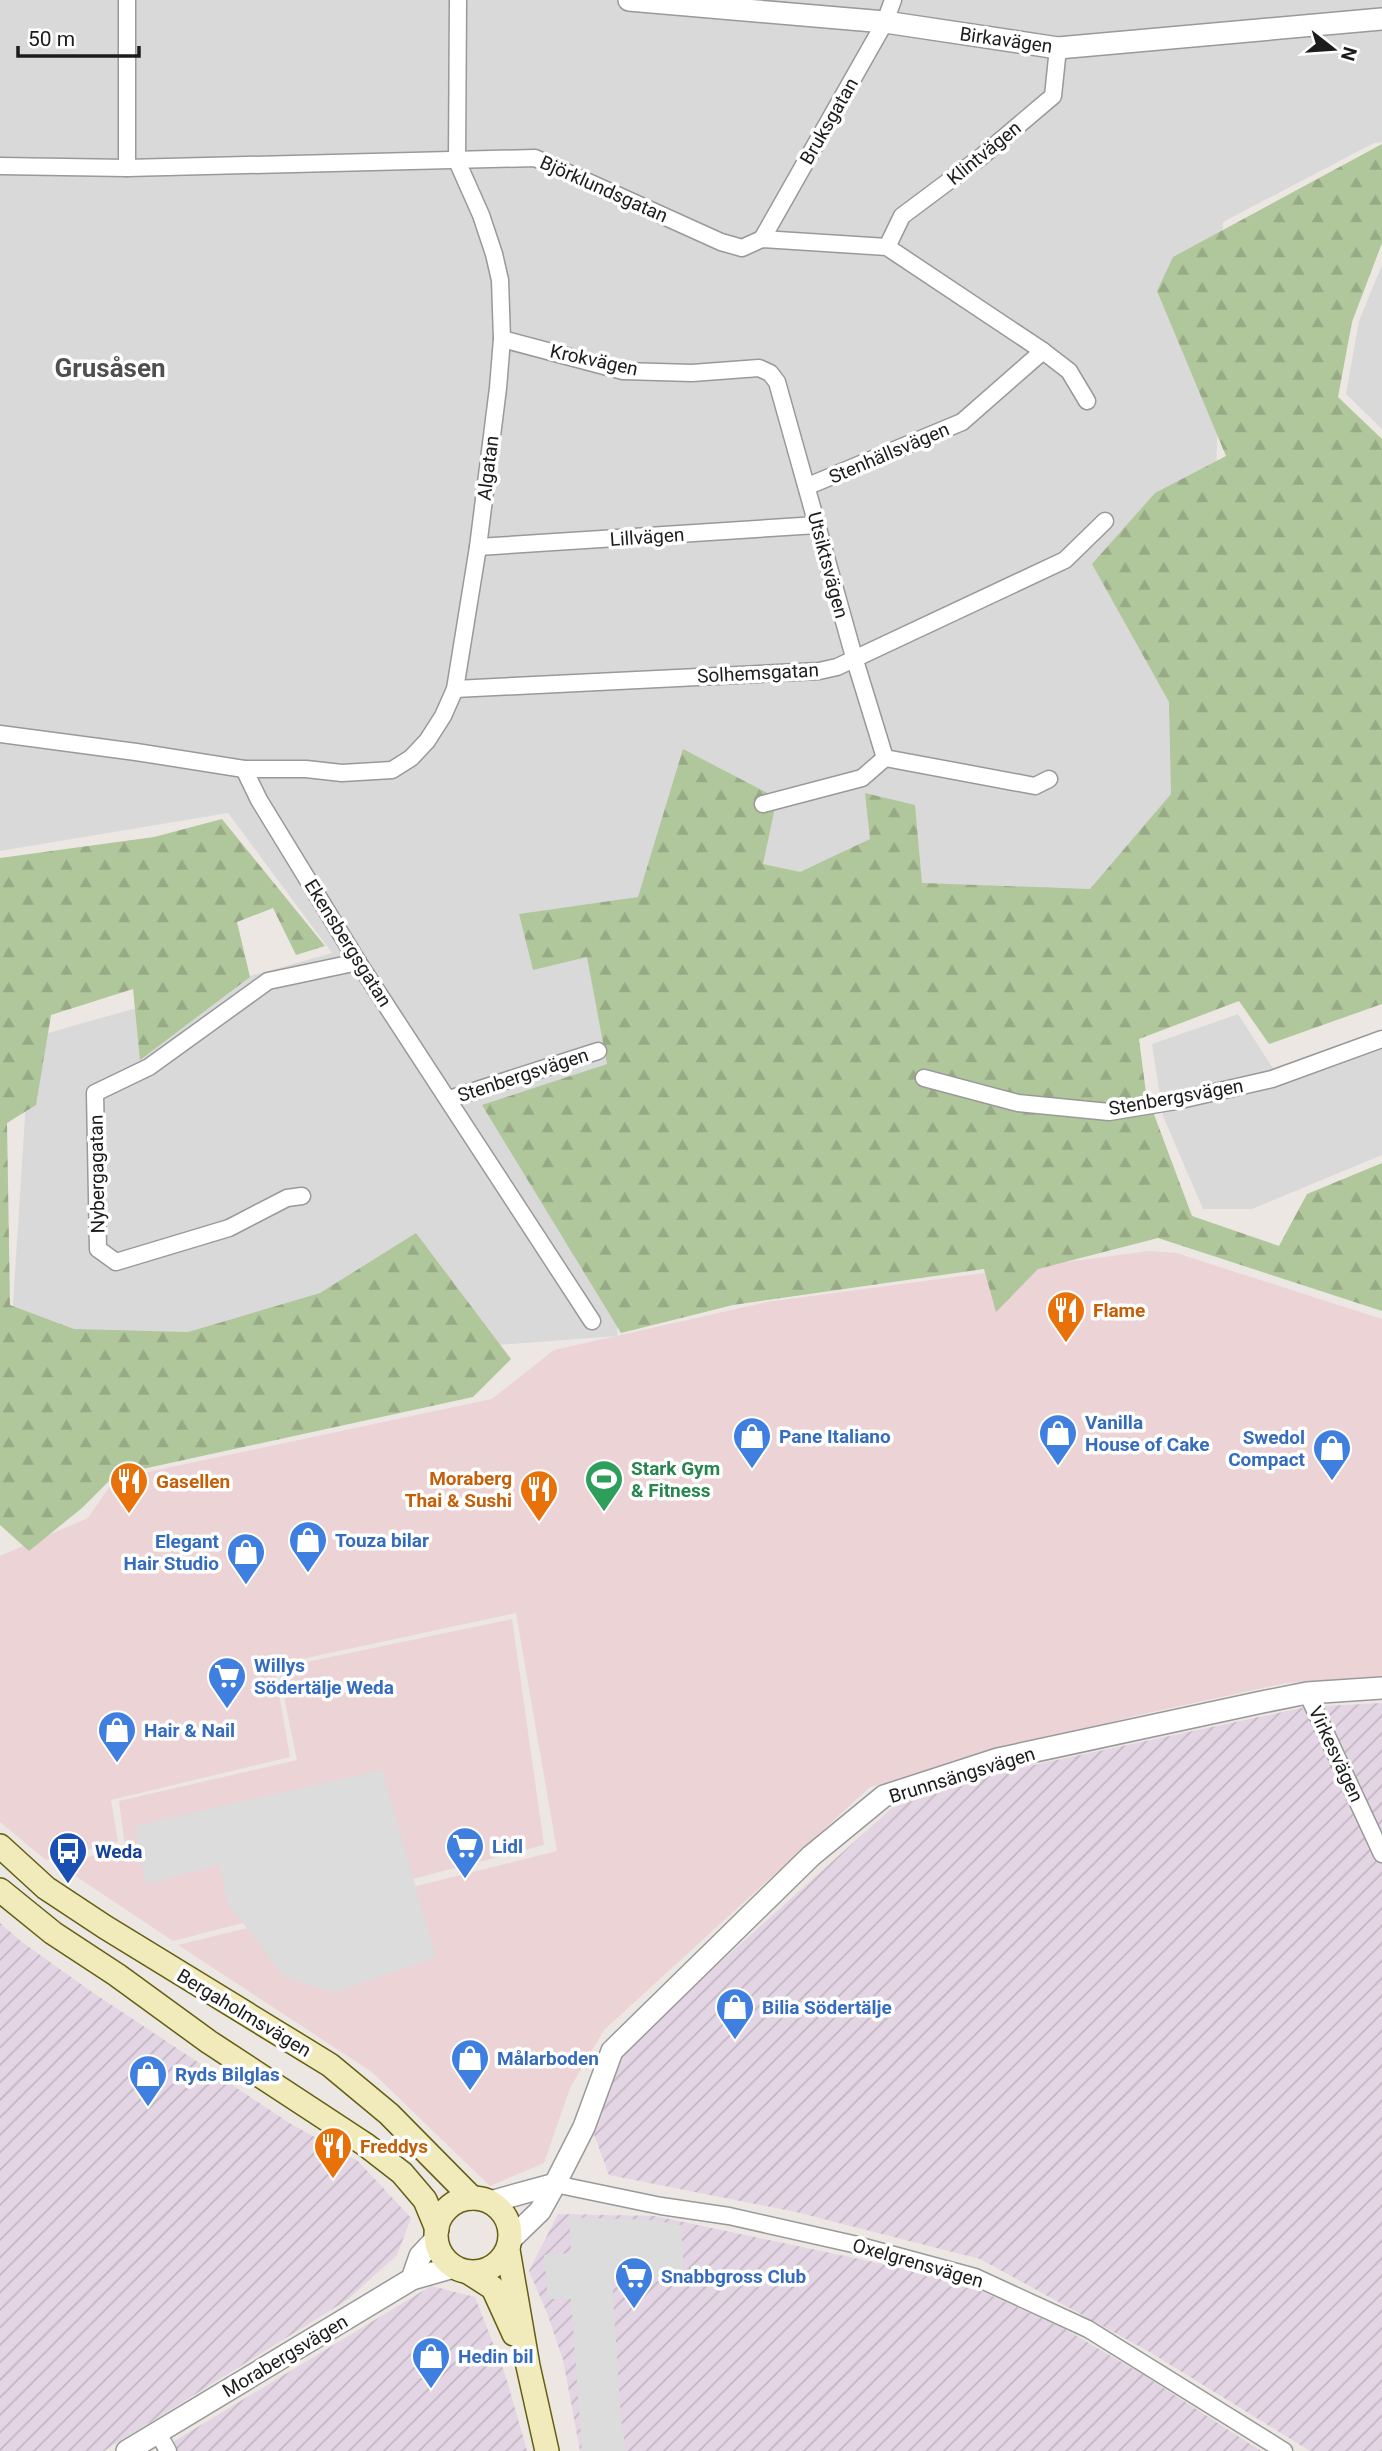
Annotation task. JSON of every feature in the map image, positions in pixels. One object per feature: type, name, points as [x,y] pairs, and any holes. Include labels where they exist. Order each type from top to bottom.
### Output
[{"type":"main road","name":"Bergaholmsvägen","points":[[0,1846],[46,1888],[330,2065],[389,2114],[481,2200]]},
{"type":"main road","name":"Bergaholmsvägen","points":[[0,1890],[53,1933],[209,2042],[366,2146],[402,2174],[425,2200],[436,2235]]},
{"type":"main road","points":[[528,2366],[493,2288],[461,2269],[438,2250],[436,2235],[445,2211],[462,2199],[481,2200],[504,2214],[510,2231],[509,2245],[528,2366],[547,2451]]},
{"type":"main road","points":[[461,2269],[484,2271],[492,2267],[509,2245]]},
{"type":"street","points":[[127,0],[127,169]]},
{"type":"street","name":"Algatan","points":[[244,769],[306,769],[342,773],[392,770],[411,758],[427,741],[443,716],[455,689],[478,547],[502,339],[500,279],[494,254],[481,215],[457,161],[458,0]]},
{"type":"street","name":"Birkavägen","points":[[629,0],[885,22],[1058,48],[1382,19]]},
{"type":"street","name":"Bruksgatan","points":[[762,239],[885,22],[893,0]]},
{"type":"street","name":"Klintvägen","points":[[887,247],[902,216],[981,156],[1053,96],[1058,48]]},
{"type":"street","name":"Björklundsgatan","points":[[0,166],[127,169],[535,158],[721,242],[742,248],[762,239],[887,247]]},
{"type":"street","points":[[887,247],[1069,370],[1087,401]]},
{"type":"street","name":"Krokvägen","points":[[502,339],[623,371],[692,373],[760,368],[770,373]]},
{"type":"street","name":"Stenhällsvägen","points":[[808,486],[962,422],[1043,351]]},
{"type":"street","name":"Utsiktsvägen","points":[[770,373],[777,382],[808,486],[853,657],[885,758]]},
{"type":"street","name":"Solhemsgatan","points":[[455,689],[819,671],[838,667],[853,657],[945,618],[1065,560],[1105,521]]},
{"type":"street","name":"Lillvägen","points":[[478,547],[817,525]]},
{"type":"street","points":[[0,734],[244,769]]},
{"type":"street","points":[[763,804],[862,778],[885,758],[1035,786],[1049,779]]},
{"type":"street","name":"Ekensbergsgatan","points":[[244,769],[259,800],[358,962],[592,1321]]},
{"type":"street","name":"Nybergagatan","points":[[302,1196],[287,1198],[229,1228],[116,1262],[98,1249],[95,1093],[149,1067],[268,981],[358,962]]},
{"type":"street","name":"Stenbergsvägen","points":[[924,1078],[1018,1103],[1109,1112],[1176,1101],[1272,1079],[1382,1039]]},
{"type":"street","name":"Stenbergsvägen","points":[[449,1099],[598,1051]]},
{"type":"street","name":"Brunnsängsvägen","points":[[509,2245],[540,2211],[555,2185],[584,2127],[612,2051],[811,1856],[884,1797],[998,1759],[1307,1693],[1382,1688]]},
{"type":"street","name":"Virkesvägen","points":[[1307,1693],[1382,1854]]},
{"type":"street","points":[[481,2200],[555,2185]]},
{"type":"street","name":"Oxelgrensvägen","points":[[555,2185],[739,2219],[853,2244],[975,2277],[1088,2329],[1284,2451]]},
{"type":"street","points":[[412,2278],[420,2256],[436,2235]]},
{"type":"street","name":"Morabergsvägen","points":[[127,2451],[163,2442],[412,2278],[461,2269]]},
{"type":"shaded area","points":[[0,0],[1382,0],[1382,142],[1374,143],[1223,222],[1205,883],[635,923],[617,1336],[8,1382],[30,1038],[332,953],[228,813],[0,851]]},
{"type":"shaded area","points":[[1382,265],[1382,429],[1346,394],[1359,321]]},
{"type":"shaded area","points":[[1238,1014],[1283,1084],[1382,1049],[1382,1155],[1252,1209],[1203,1209],[1163,1116],[1152,1044]]},
{"type":"shaded area","points":[[1149,1251],[1176,1253],[1382,1319],[1382,1676],[1286,1683],[1134,1716],[870,1787],[604,2030],[570,2088],[544,2163],[490,2186],[372,2072],[178,1945],[557,1851],[516,1613],[274,1665],[290,1757],[111,1800],[118,1842],[46,1860],[0,1822],[0,1556],[88,1518],[115,1479],[492,1399],[554,1350],[767,1302]]},
{"type":"shaded area","points":[[512,1619],[544,1845],[173,1941],[59,1865],[125,1847],[119,1801],[297,1760],[278,1668]]},
{"type":"shaded area","points":[[1382,1703],[1382,2451],[1310,2451],[1148,2351],[980,2259],[796,2212],[609,2175],[592,2129],[623,2049],[892,1808],[962,1783],[1033,1765],[1306,1707]]},
{"type":"shaded area","points":[[382,1770],[436,1957],[333,1993],[284,1977],[227,1902],[220,1865],[146,1884],[134,1826]]},
{"type":"shaded area","points":[[0,1923],[89,1990],[291,2124],[358,2161],[411,2218],[397,2255],[347,2300],[104,2451],[0,2451]]},
{"type":"shaded area","points":[[558,2214],[655,2216],[930,2274],[979,2290],[1063,2328],[1142,2374],[1261,2451],[580,2451],[563,2360],[529,2271]]},
{"type":"shaded area","points":[[569,2217],[651,2220],[681,2225],[684,2275],[612,2280],[621,2419],[626,2451],[582,2451],[571,2299],[548,2299],[544,2255],[571,2253]]},
{"type":"shaded area","points":[[431,2286],[475,2297],[506,2377],[527,2451],[158,2451]]},
{"type":"green space","points":[[1382,144],[1382,243],[1352,322],[1338,397],[1382,439],[1382,1004],[1269,1044],[1239,1001],[1139,1039],[1146,1093],[1192,1216],[1279,1246],[1307,1194],[1382,1163],[1382,1311],[1158,1238],[1038,1269],[996,1312],[984,1269],[733,1305],[621,1333],[482,1105],[607,1064],[587,957],[533,970],[519,914],[638,897],[683,749],[777,798],[763,864],[800,872],[870,839],[865,793],[915,805],[922,883],[1090,889],[1171,794],[1169,702],[1092,564],[1155,493],[1226,456],[1157,291],[1173,257]]},
{"type":"green space","points":[[222,819],[325,946],[296,955],[273,908],[237,922],[250,977],[140,1060],[133,989],[51,1015],[36,1105],[7,1123],[10,1305],[74,1329],[188,1332],[320,1293],[416,1233],[511,1359],[473,1397],[115,1475],[82,1508],[29,1551],[0,1525],[0,858],[154,837]]},
{"type":"place","name":"Flame","points":[[1066,1344]]},
{"type":"place","name":"Vanilla House of Cake","points":[[1058,1467]]},
{"type":"place","name":"Pane Italiano","points":[[752,1470]]},
{"type":"place","name":"Swedol Compact","points":[[1332,1482]]},
{"type":"place","name":"Stark Gym & Fitness","points":[[604,1513]]},
{"type":"place","name":"Gasellen","points":[[129,1515]]},
{"type":"place","name":"Moraberg Thai & Sushi","points":[[539,1523]]},
{"type":"place","name":"Touza bilar","points":[[308,1574]]},
{"type":"place","name":"Elegant Hair Studio","points":[[246,1586]]},
{"type":"place","name":"Willys Södertälje Weda","points":[[227,1710]]},
{"type":"place","name":"Hair & Nail","points":[[117,1764]]},
{"type":"place","name":"Lidl","points":[[465,1880]]},
{"type":"place","name":"Weda","points":[[68,1885]]},
{"type":"place","name":"Bilia Södertälje","points":[[735,2041]]},
{"type":"place","name":"Målarboden","points":[[470,2092]]},
{"type":"place","name":"Ryds Bilglas","points":[[148,2108]]},
{"type":"place","name":"Freddys","points":[[333,2180]]},
{"type":"place","name":"Snabbgross Club","points":[[634,2310]]},
{"type":"place","name":"Hedin bil","points":[[431,2390]]},
{"type":"district","name":"Grusåsen","points":[[110,368]]}]
